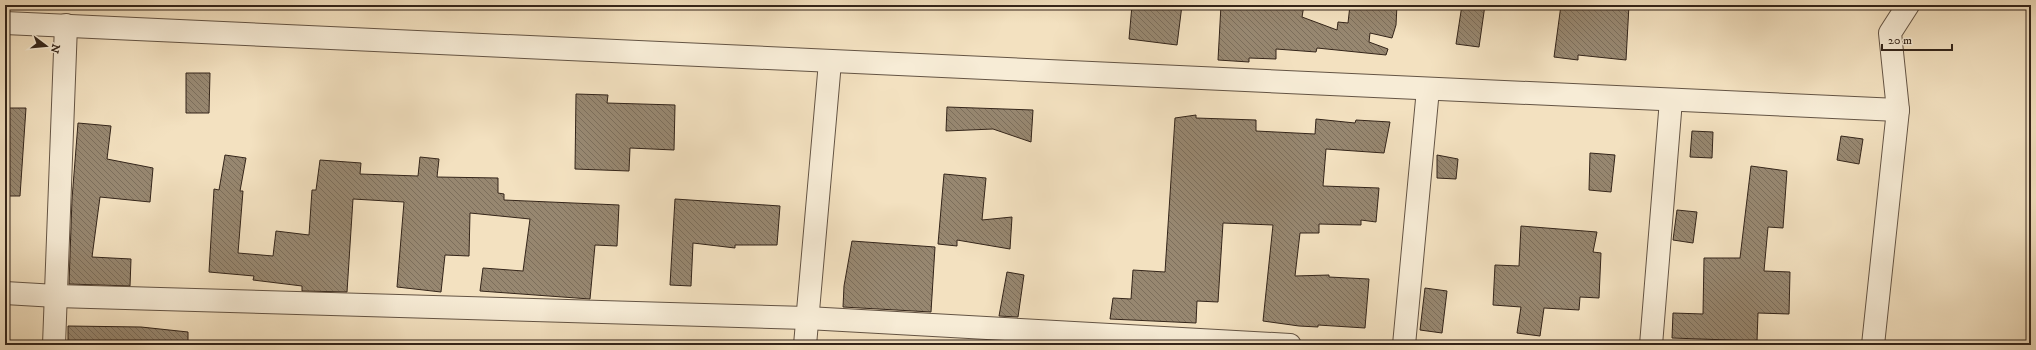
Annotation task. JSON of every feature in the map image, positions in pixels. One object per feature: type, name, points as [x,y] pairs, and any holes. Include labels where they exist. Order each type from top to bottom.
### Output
[{"type":"street","points":[[1874,345],[1898,110],[1890,33],[1908,5]]},
{"type":"street","points":[[5,23],[1898,110]]},
{"type":"street","points":[[54,345],[66,25]]},
{"type":"street","points":[[805,345],[830,62]]},
{"type":"street","points":[[1404,345],[1428,89]]},
{"type":"street","points":[[1651,345],[1671,100]]},
{"type":"street","points":[[5,292],[56,296],[807,318],[1290,345]]},
{"type":"building","points":[[1132,5],[1182,5],[1177,45],[1129,39]]},
{"type":"building","points":[[1221,5],[1304,5],[1302,17],[1337,30],[1338,22],[1348,23],[1350,5],[1397,5],[1396,25],[1392,38],[1370,33],[1369,42],[1388,49],[1386,55],[1317,48],[1316,52],[1276,49],[1276,59],[1249,58],[1249,62],[1218,60]]},
{"type":"building","points":[[1462,5],[1485,5],[1479,47],[1456,44]]},
{"type":"building","points":[[1561,5],[1629,5],[1626,60],[1578,55],[1578,60],[1554,57]]},
{"type":"building","points":[[186,73],[210,73],[209,113],[186,113]]},
{"type":"building","points":[[576,94],[608,95],[607,103],[675,105],[674,150],[630,148],[629,171],[575,169]]},
{"type":"building","points":[[947,107],[1033,110],[1031,142],[993,129],[946,131]]},
{"type":"building","points":[[7,108],[26,108],[20,196],[5,196]]},
{"type":"building","points":[[1196,115],[1196,118],[1256,120],[1256,131],[1315,134],[1316,119],[1355,123],[1356,120],[1390,122],[1384,153],[1326,149],[1323,186],[1379,188],[1376,222],[1361,220],[1361,225],[1319,224],[1319,233],[1300,233],[1295,276],[1329,275],[1329,277],[1369,279],[1365,328],[1318,325],[1318,327],[1299,326],[1263,321],[1273,225],[1223,223],[1218,302],[1197,301],[1196,323],[1110,319],[1113,298],[1131,299],[1133,270],[1165,272],[1175,118]]},
{"type":"building","points":[[78,123],[111,126],[107,159],[153,168],[150,202],[100,197],[92,257],[131,259],[130,286],[69,284],[72,199]]},
{"type":"building","points":[[1692,131],[1713,132],[1712,158],[1690,157]]},
{"type":"building","points":[[1841,136],[1863,139],[1859,164],[1837,160]]},
{"type":"building","points":[[1590,153],[1615,155],[1611,192],[1589,190]]},
{"type":"building","points":[[225,155],[246,158],[240,191],[243,191],[238,253],[273,256],[276,231],[309,235],[312,190],[316,190],[320,160],[361,163],[360,174],[418,176],[420,157],[439,159],[437,177],[498,178],[498,193],[504,194],[504,200],[619,205],[617,246],[595,245],[590,299],[480,291],[483,268],[523,271],[530,219],[470,213],[469,256],[445,255],[441,292],[397,287],[404,202],[353,199],[347,292],[302,291],[302,286],[253,280],[254,276],[209,272],[214,189],[219,190]]},
{"type":"building","points":[[1437,155],[1458,159],[1456,179],[1437,178]]},
{"type":"building","points":[[1751,166],[1787,171],[1783,228],[1768,227],[1764,271],[1790,272],[1789,314],[1758,313],[1757,341],[1672,338],[1673,313],[1703,314],[1704,258],[1740,258]]},
{"type":"building","points":[[944,174],[986,178],[982,220],[1012,217],[1010,249],[957,240],[957,246],[938,244]]},
{"type":"building","points":[[675,199],[780,206],[777,245],[735,245],[735,248],[693,243],[691,286],[670,285]]},
{"type":"building","points":[[1677,210],[1697,212],[1693,243],[1673,240]]},
{"type":"building","points":[[1521,226],[1597,232],[1593,252],[1601,253],[1599,298],[1580,297],[1579,310],[1544,308],[1540,336],[1517,333],[1521,307],[1493,305],[1495,265],[1519,266]]},
{"type":"building","points":[[852,241],[935,247],[931,312],[843,307],[844,286]]},
{"type":"building","points":[[1007,272],[1024,275],[1018,317],[999,316]]},
{"type":"building","points":[[1425,288],[1447,291],[1442,333],[1420,330]]},
{"type":"building","points":[[68,326],[141,327],[188,332],[188,345],[68,345]]}]
